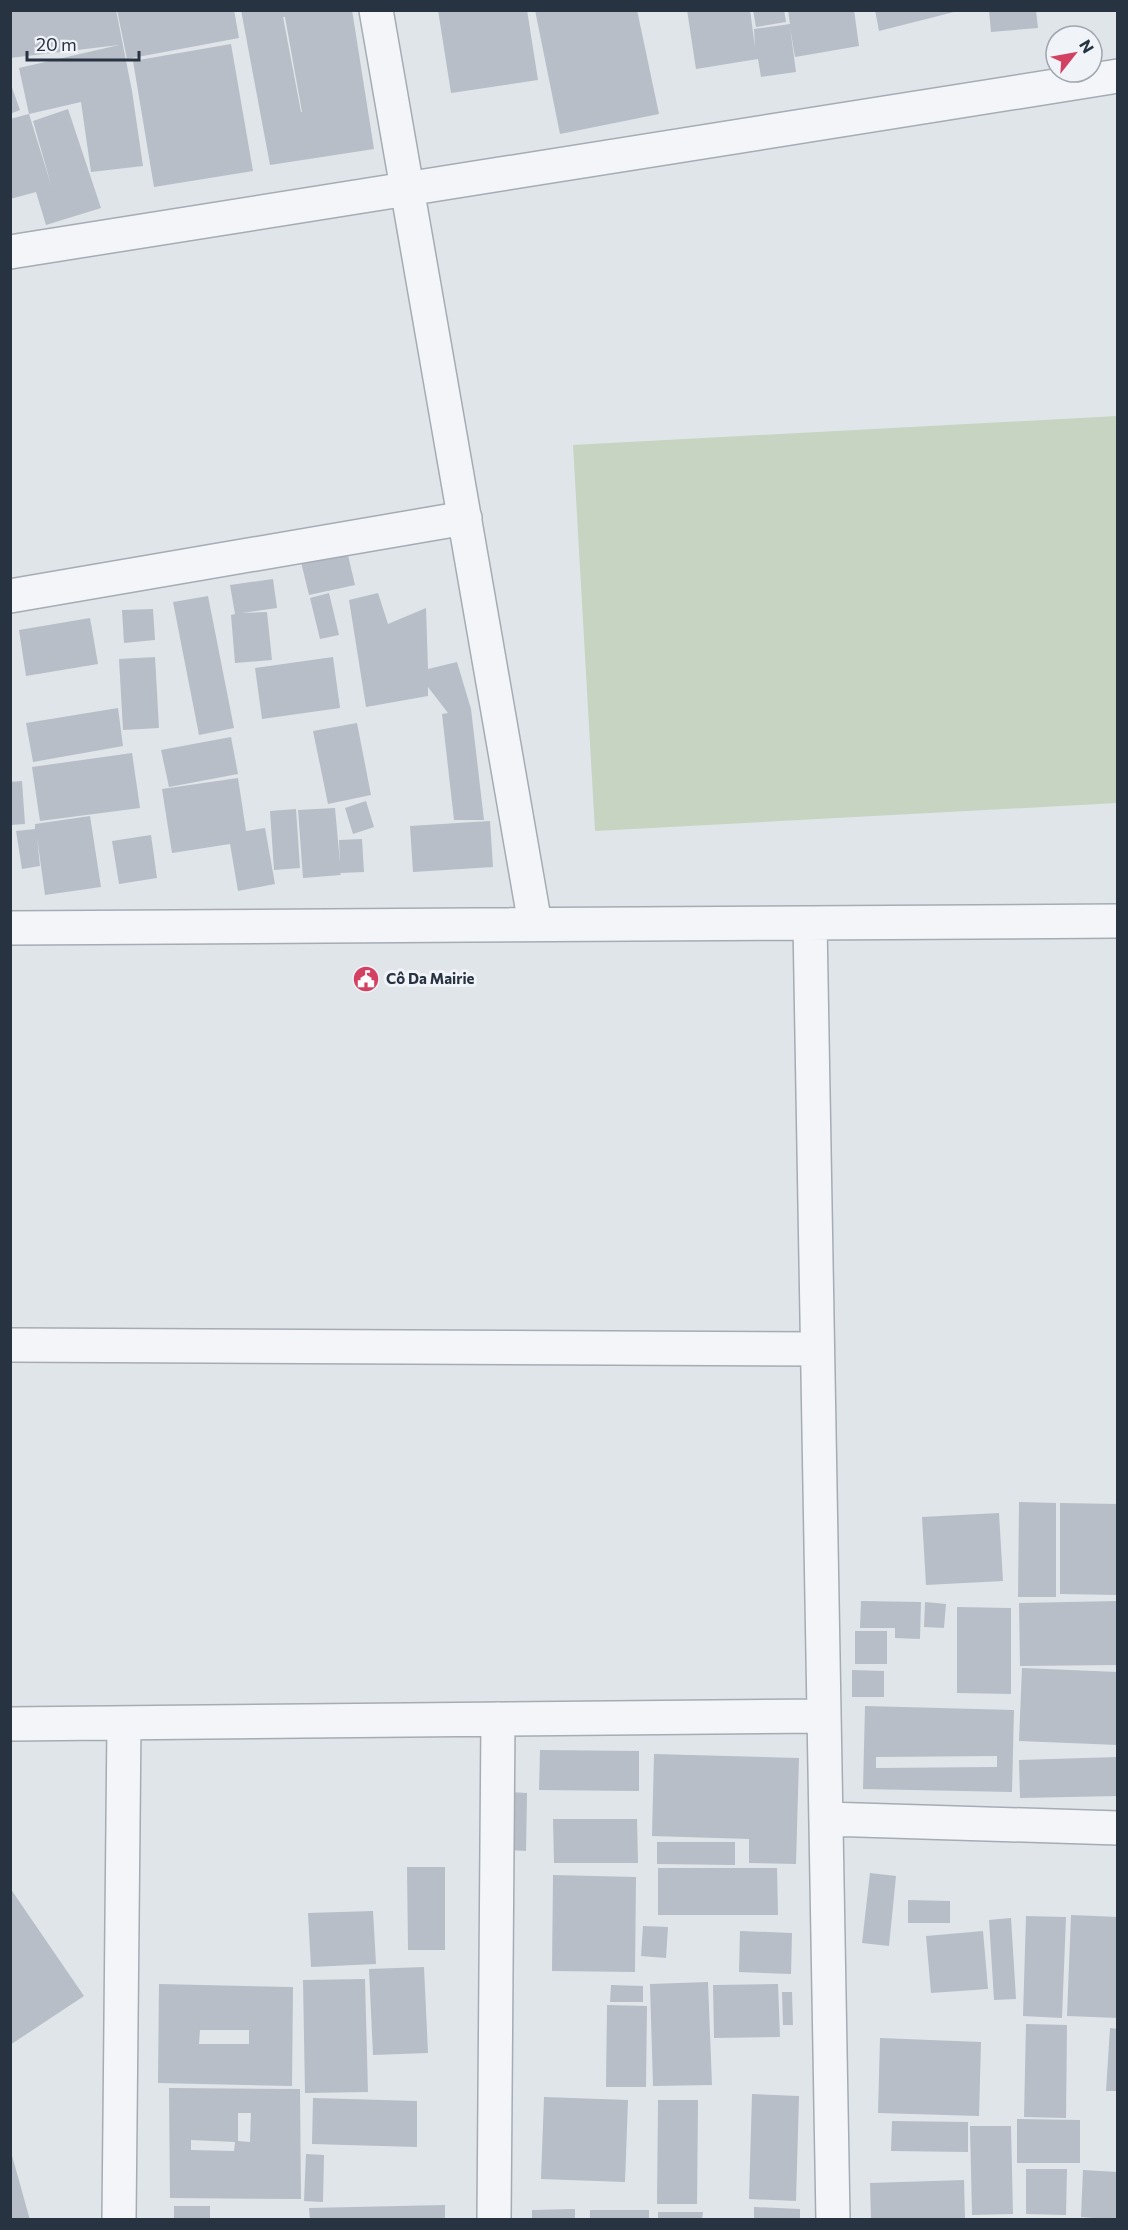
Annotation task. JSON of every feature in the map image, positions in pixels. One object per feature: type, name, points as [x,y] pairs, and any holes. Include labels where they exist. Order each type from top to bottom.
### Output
[{"type":"street","points":[[376,10],[535,924]]},
{"type":"street","points":[[10,252],[1118,76]]},
{"type":"street","points":[[10,596],[465,518]]},
{"type":"street","points":[[10,928],[1118,921]]},
{"type":"street","points":[[810,923],[833,2220]]},
{"type":"street","points":[[10,1345],[817,1349]]},
{"type":"street","points":[[10,1724],[823,1716]]},
{"type":"street","points":[[494,2220],[498,1719]]},
{"type":"street","points":[[119,2220],[124,1723]]},
{"type":"street","points":[[827,1819],[1118,1828]]},
{"type":"green space","points":[[1117,416],[1117,803],[595,831],[573,445]]},
{"type":"building","points":[[10,10],[116,10],[132,91],[143,166],[91,172],[81,102],[29,114],[19,68],[119,45],[10,58]]},
{"type":"building","points":[[117,10],[234,10],[239,38],[127,59]]},
{"type":"building","points":[[241,10],[352,10],[374,149],[270,165]],"holes":[[[283,17],[285,17],[302,112]]]},
{"type":"building","points":[[438,10],[527,10],[538,80],[451,93]]},
{"type":"building","points":[[535,10],[637,10],[659,114],[560,134]]},
{"type":"building","points":[[687,10],[750,10],[755,47],[754,29],[790,24],[788,10],[854,10],[859,46],[795,57],[790,27],[796,72],[761,77],[758,59],[696,69]]},
{"type":"building","points":[[753,10],[784,10],[786,22],[756,27]]},
{"type":"building","points":[[875,10],[958,10],[958,11],[879,31]]},
{"type":"building","points":[[989,10],[1036,10],[1038,28],[991,32]]},
{"type":"building","points":[[231,44],[253,171],[154,187],[133,61]]},
{"type":"building","points":[[10,82],[20,110],[10,114]]},
{"type":"building","points":[[68,109],[101,208],[46,225],[36,192],[10,199],[10,119],[29,114],[52,188],[33,121]]},
{"type":"building","points":[[347,551],[355,585],[309,595],[301,562]]},
{"type":"building","points":[[273,579],[277,608],[242,613],[267,612],[272,660],[235,663],[231,615],[235,614],[230,585]]},
{"type":"building","points":[[329,593],[339,635],[320,639],[310,598]]},
{"type":"building","points":[[378,593],[388,624],[426,608],[428,669],[457,662],[471,709],[484,820],[454,820],[442,714],[448,713],[428,687],[428,696],[366,707],[349,600]]},
{"type":"building","points":[[208,596],[234,728],[199,735],[173,602]]},
{"type":"building","points":[[153,609],[155,640],[124,643],[122,610]]},
{"type":"building","points":[[90,618],[98,664],[26,676],[19,630]]},
{"type":"building","points":[[155,657],[159,728],[123,730],[119,659]]},
{"type":"building","points":[[333,657],[340,708],[262,719],[255,668]]},
{"type":"building","points":[[118,708],[123,746],[33,762],[26,723]]},
{"type":"building","points":[[357,723],[371,795],[328,804],[313,731]]},
{"type":"building","points":[[231,737],[238,774],[169,787],[161,750]]},
{"type":"building","points":[[132,753],[140,808],[40,821],[32,767]]},
{"type":"building","points":[[238,778],[246,831],[265,828],[275,884],[238,891],[230,844],[172,853],[162,789]]},
{"type":"building","points":[[22,781],[25,824],[10,825],[10,782]]},
{"type":"building","points":[[366,801],[374,827],[353,834],[345,808]]},
{"type":"building","points":[[335,808],[340,863],[339,840],[362,839],[364,872],[303,878],[298,810]]},
{"type":"building","points":[[296,809],[300,868],[274,870],[270,811]]},
{"type":"building","points":[[90,816],[101,887],[45,895],[37,837],[40,866],[22,869],[16,831],[35,829],[35,824]]},
{"type":"building","points":[[490,821],[493,867],[413,872],[410,826]]},
{"type":"building","points":[[151,835],[157,878],[119,884],[112,841]]},
{"type":"building","points":[[1019,1502],[1056,1503],[1056,1597],[1018,1597]]},
{"type":"building","points":[[1060,1503],[1118,1504],[1118,1595],[1060,1594]]},
{"type":"building","points":[[999,1513],[1003,1581],[926,1585],[922,1517]]},
{"type":"building","points":[[861,1601],[921,1602],[920,1639],[895,1638],[895,1628],[860,1628]]},
{"type":"building","points":[[1118,1601],[1118,1665],[1020,1666],[1019,1603]]},
{"type":"building","points":[[925,1602],[946,1604],[944,1628],[924,1627]]},
{"type":"building","points":[[957,1607],[1011,1608],[1011,1694],[957,1693]]},
{"type":"building","points":[[855,1631],[887,1631],[887,1664],[855,1664]]},
{"type":"building","points":[[1022,1668],[1118,1672],[1118,1745],[1019,1741]]},
{"type":"building","points":[[852,1670],[884,1671],[884,1697],[852,1697]]},
{"type":"building","points":[[865,1706],[1014,1710],[1012,1792],[863,1789]],"holes":[[[997,1756],[997,1767],[876,1768],[876,1757]]]},
{"type":"building","points":[[540,1750],[639,1751],[639,1791],[539,1790]]},
{"type":"building","points":[[654,1754],[799,1758],[796,1864],[749,1863],[749,1839],[652,1836]]},
{"type":"building","points":[[1118,1757],[1118,1796],[1020,1798],[1019,1760]]},
{"type":"building","points":[[507,1792],[527,1793],[526,1851],[506,1850]]},
{"type":"building","points":[[553,1819],[637,1819],[638,1863],[554,1863]]},
{"type":"building","points":[[657,1842],[735,1842],[735,1865],[657,1864]]},
{"type":"building","points":[[407,1867],[445,1867],[445,1950],[408,1950]]},
{"type":"building","points":[[658,1868],[777,1868],[778,1915],[658,1915]]},
{"type":"building","points":[[870,1873],[896,1876],[889,1946],[862,1943]]},
{"type":"building","points":[[553,1875],[636,1877],[635,1972],[552,1971]]},
{"type":"building","points":[[10,1888],[84,1996],[10,2045]]},
{"type":"building","points":[[908,1900],[950,1901],[950,1923],[908,1923]]},
{"type":"building","points":[[373,1911],[376,1964],[311,1967],[308,1913]]},
{"type":"building","points":[[1071,1915],[1118,1917],[1118,2018],[1067,2016]]},
{"type":"building","points":[[1026,1916],[1066,1917],[1062,2018],[1023,2016]]},
{"type":"building","points":[[1011,1918],[1016,1999],[994,2000],[989,1920]]},
{"type":"building","points":[[643,1926],[668,1927],[666,1958],[641,1956]]},
{"type":"building","points":[[740,1931],[792,1933],[791,1974],[739,1972]]},
{"type":"building","points":[[983,1931],[988,1989],[931,1993],[926,1936]]},
{"type":"building","points":[[424,1967],[428,2053],[373,2055],[369,1969]]},
{"type":"building","points":[[365,1979],[368,2092],[305,2093],[303,1980]]},
{"type":"building","points":[[708,1982],[712,2085],[653,2086],[650,1984]]},
{"type":"building","points":[[159,1984],[293,1987],[292,2086],[158,2083]],"holes":[[[200,2030],[249,2030],[249,2044],[199,2044]]]},
{"type":"building","points":[[778,1984],[780,2037],[714,2038],[713,1985]]},
{"type":"building","points":[[611,1985],[643,1986],[643,2002],[610,2002]]},
{"type":"building","points":[[782,1992],[792,1992],[793,2025],[783,2025]]},
{"type":"building","points":[[607,2005],[647,2006],[646,2087],[606,2087]]},
{"type":"building","points":[[1026,2024],[1067,2025],[1066,2118],[1024,2117]]},
{"type":"building","points":[[1110,2028],[1118,2029],[1118,2091],[1106,2091]]},
{"type":"building","points":[[880,2038],[981,2042],[979,2116],[878,2113]]},
{"type":"building","points":[[169,2088],[300,2089],[301,2199],[170,2198]],"holes":[[[238,2113],[251,2113],[250,2142],[238,2141]],[[191,2140],[235,2142],[234,2151],[191,2150]]]},
{"type":"building","points":[[752,2094],[799,2096],[796,2201],[749,2199]]},
{"type":"building","points":[[544,2097],[628,2100],[625,2182],[541,2179]]},
{"type":"building","points":[[313,2098],[417,2101],[417,2147],[312,2144]]},
{"type":"building","points":[[658,2100],[698,2100],[697,2204],[657,2204]]},
{"type":"building","points":[[1017,2119],[1080,2120],[1080,2163],[1017,2163]]},
{"type":"building","points":[[892,2121],[968,2122],[968,2152],[891,2151]]},
{"type":"building","points":[[970,2126],[1011,2126],[1013,2214],[972,2215]]},
{"type":"building","points":[[11,2152],[30,2220],[10,2220]]},
{"type":"building","points":[[306,2154],[324,2155],[323,2202],[304,2201]]},
{"type":"building","points":[[1026,2169],[1067,2169],[1066,2215],[1026,2214]]},
{"type":"building","points":[[1083,2170],[1118,2172],[1118,2220],[1081,2217]]},
{"type":"building","points":[[964,2180],[965,2220],[871,2220],[870,2183]]},
{"type":"building","points":[[445,2205],[445,2220],[310,2220],[309,2208]]},
{"type":"building","points":[[174,2206],[210,2206],[210,2220],[174,2220]]},
{"type":"building","points":[[754,2207],[800,2209],[800,2220],[754,2220]]},
{"type":"building","points":[[575,2209],[575,2220],[532,2220],[532,2210]]},
{"type":"building","points":[[590,2210],[649,2210],[649,2220],[590,2220]]},
{"type":"building","points":[[658,2212],[703,2212],[702,2220],[658,2220]]},
{"type":"place","name":"Cô Da Mairie","points":[[366,979]]}]
